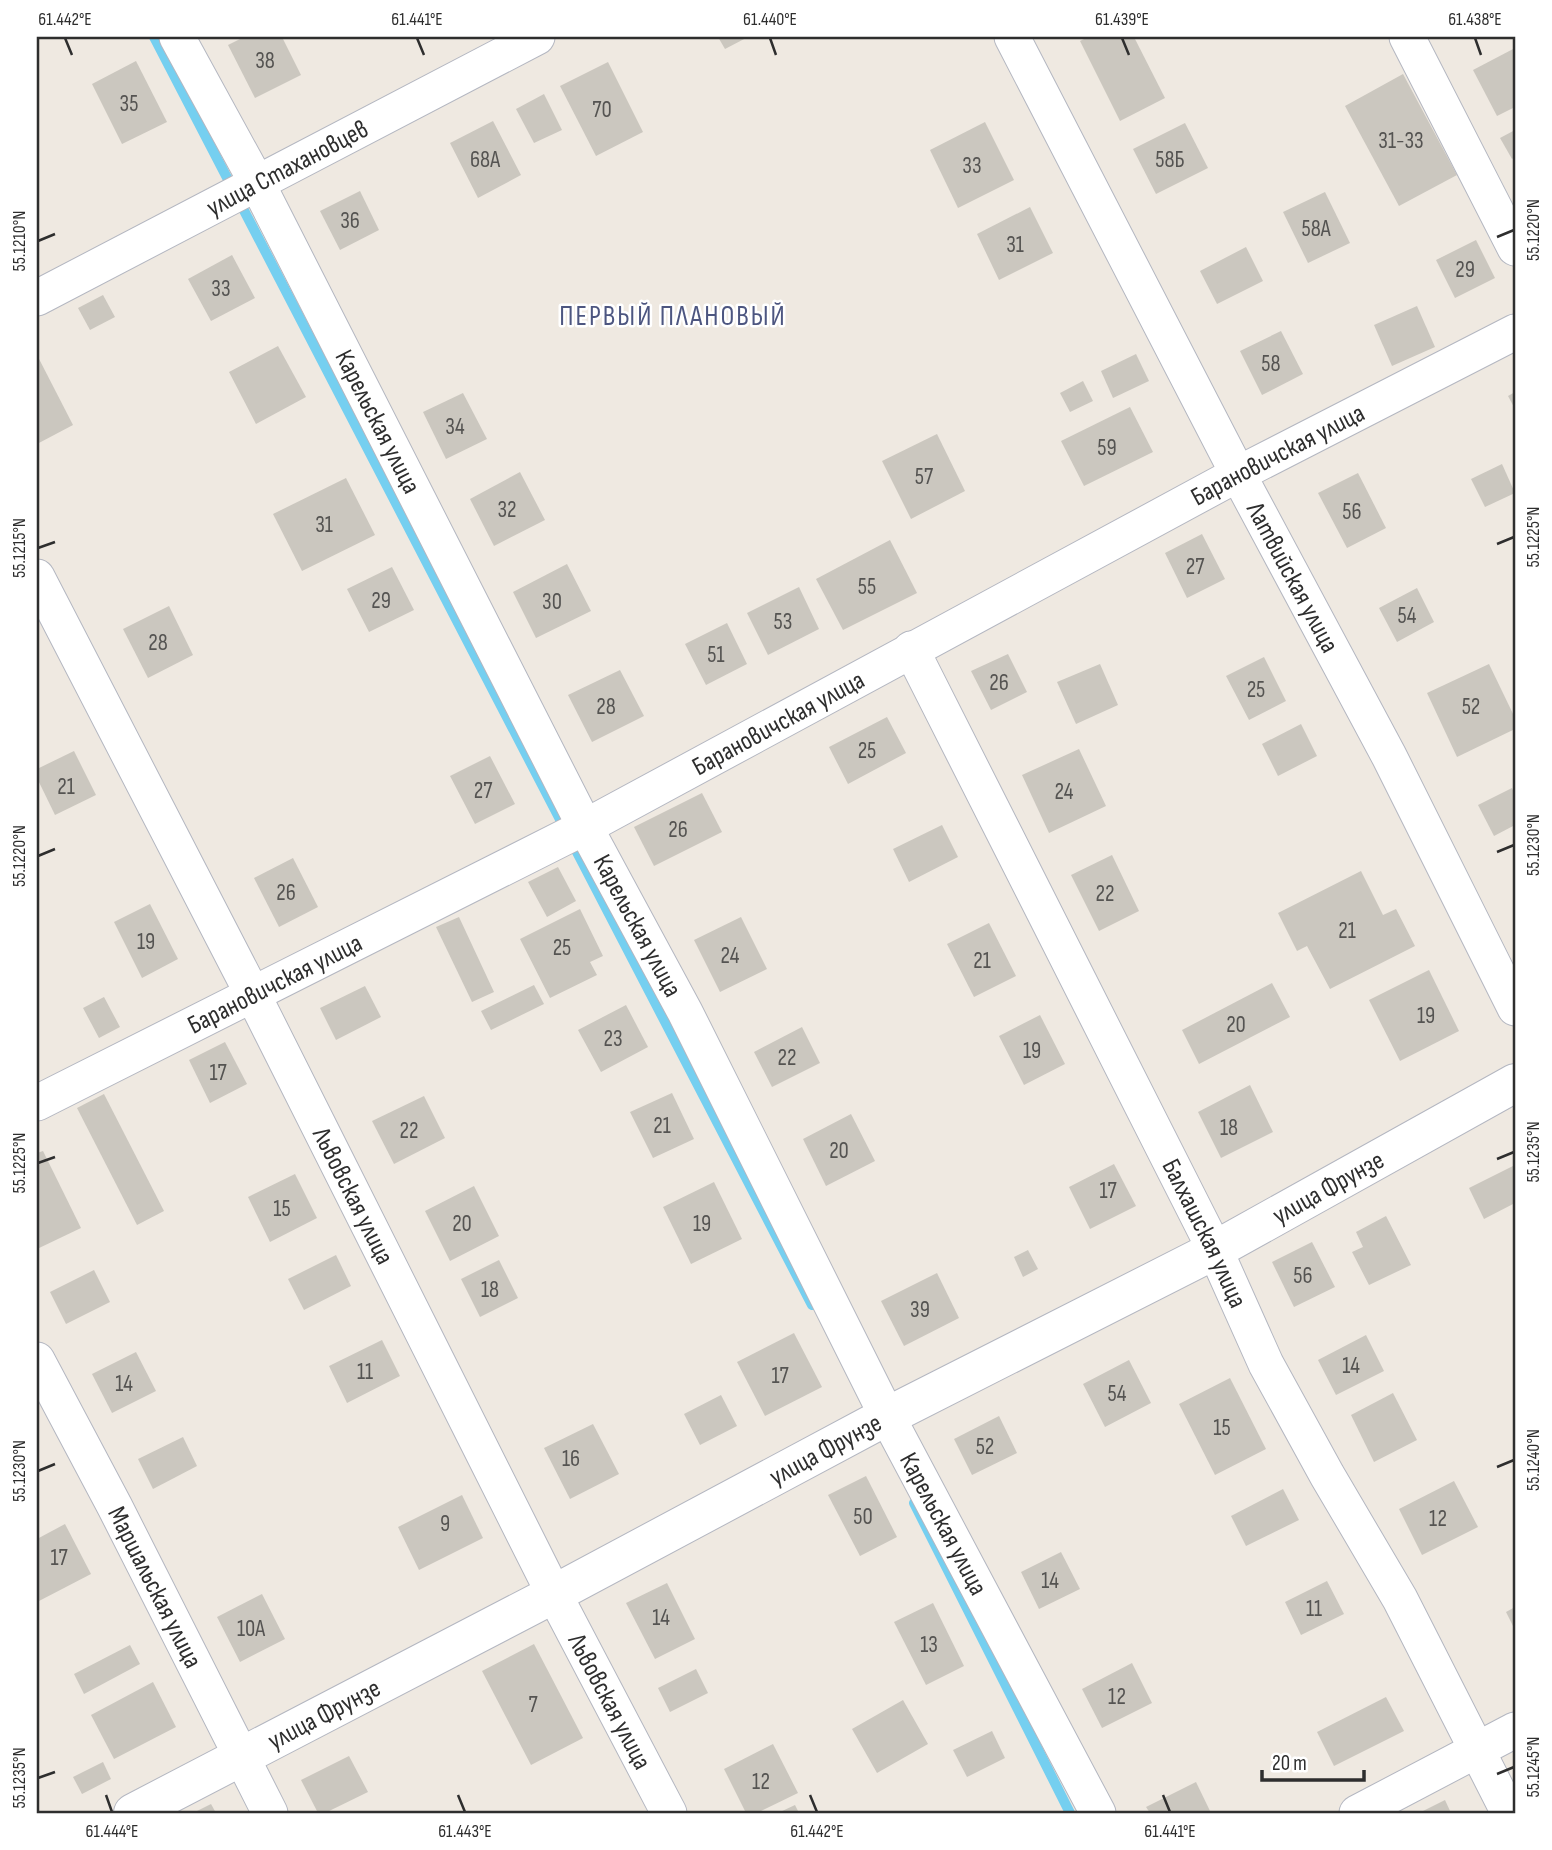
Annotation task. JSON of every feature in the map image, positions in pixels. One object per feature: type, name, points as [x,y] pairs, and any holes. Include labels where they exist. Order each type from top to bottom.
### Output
[{"type":"street","name":"Карельская улица","points":[[177,37],[257,183],[585,827],[685,1012],[887,1416],[1097,1813]]},
{"type":"street","name":"улица Стахановцев","points":[[37,298],[537,37]]},
{"type":"street","name":"Латвийская улица","points":[[1012,37],[1238,474],[1389,755],[1515,1008]]},
{"type":"street","points":[[1407,37],[1515,248]]},
{"type":"street","name":"Барановичская улица","points":[[37,1103],[585,827],[1238,474],[1515,332]]},
{"type":"street","name":"Львовская улица","points":[[37,577],[253,995],[554,1594],[669,1813]]},
{"type":"street","name":"Балхашская улица","points":[[911,649],[1215,1250],[1266,1364],[1327,1475],[1401,1599],[1509,1813]]},
{"type":"street","name":"улица Фрунзе","points":[[132,1813],[554,1594],[887,1416],[1215,1250],[1515,1083]]},
{"type":"street","name":"Маршальская улица","points":[[37,1360],[115,1507],[270,1813]]},
{"type":"street","points":[[1356,1813],[1515,1730]]},
{"type":"building","points":[[244,37],[282,37],[301,75],[255,98],[228,45]]},
{"type":"building","points":[[718,37],[748,37],[725,49]]},
{"type":"building","points":[[1088,37],[1134,37],[1165,98],[1120,121],[1080,41]]},
{"type":"building","points":[[1515,48],[1515,107],[1497,116],[1473,70]]},
{"type":"building","points":[[136,61],[167,122],[122,144],[92,84]]},
{"type":"building","points":[[608,62],[643,132],[596,156],[560,86]]},
{"type":"building","points":[[1403,74],[1457,175],[1399,206],[1345,106]]},
{"type":"building","points":[[544,94],[562,130],[534,143],[516,109]]},
{"type":"building","points":[[493,121],[521,175],[478,198],[450,143]]},
{"type":"building","points":[[985,122],[1014,180],[958,208],[930,150]]},
{"type":"building","points":[[1185,123],[1208,168],[1156,194],[1133,149]]},
{"type":"building","points":[[1515,130],[1515,157],[1512,159],[1500,138]]},
{"type":"building","points":[[360,191],[379,230],[340,250],[320,211]]},
{"type":"building","points":[[1325,192],[1350,243],[1308,263],[1283,212]]},
{"type":"building","points":[[1030,207],[1053,253],[999,280],[977,234]]},
{"type":"building","points":[[1476,240],[1495,278],[1455,298],[1436,260]]},
{"type":"building","points":[[1246,247],[1263,281],[1217,304],[1200,271]]},
{"type":"building","points":[[232,255],[255,298],[211,321],[188,279]]},
{"type":"building","points":[[103,295],[115,317],[90,330],[78,308]]},
{"type":"building","points":[[1417,306],[1435,347],[1392,366],[1374,325]]},
{"type":"building","points":[[1281,331],[1303,374],[1262,395],[1240,351]]},
{"type":"building","points":[[278,346],[306,397],[256,424],[229,372]]},
{"type":"building","points":[[1136,354],[1149,381],[1113,398],[1101,371]]},
{"type":"building","points":[[37,355],[73,425],[37,444]]},
{"type":"building","points":[[1083,381],[1093,401],[1070,412],[1060,393]]},
{"type":"building","points":[[1515,392],[1515,409],[1508,396]]},
{"type":"building","points":[[463,393],[487,439],[446,459],[423,412]]},
{"type":"building","points":[[1130,407],[1153,452],[1084,486],[1061,441]]},
{"type":"building","points":[[937,434],[965,491],[911,519],[882,461]]},
{"type":"building","points":[[1502,464],[1515,493],[1485,507],[1471,479]]},
{"type":"building","points":[[520,472],[545,520],[494,546],[470,499]]},
{"type":"building","points":[[1358,473],[1386,528],[1347,548],[1318,493]]},
{"type":"building","points":[[346,478],[375,535],[302,571],[273,514]]},
{"type":"building","points":[[1202,534],[1225,579],[1187,598],[1165,553]]},
{"type":"building","points":[[890,540],[917,593],[843,630],[816,579]]},
{"type":"building","points":[[567,564],[591,611],[536,638],[513,592]]},
{"type":"building","points":[[392,567],[414,610],[369,632],[347,589]]},
{"type":"building","points":[[799,587],[819,629],[768,655],[747,613]]},
{"type":"building","points":[[1417,588],[1434,622],[1397,642],[1379,608]]},
{"type":"building","points":[[169,606],[193,655],[148,678],[123,629]]},
{"type":"building","points":[[727,623],[747,664],[706,685],[685,644]]},
{"type":"building","points":[[1008,654],[1027,692],[991,710],[971,671]]},
{"type":"building","points":[[1264,657],[1286,701],[1249,720],[1226,676]]},
{"type":"building","points":[[1100,664],[1118,705],[1076,724],[1057,682]]},
{"type":"building","points":[[1489,664],[1515,718],[1515,729],[1457,757],[1427,693]]},
{"type":"building","points":[[620,670],[644,716],[592,742],[568,695]]},
{"type":"building","points":[[887,717],[906,753],[848,784],[829,747]]},
{"type":"building","points":[[1301,724],[1317,756],[1278,776],[1262,744]]},
{"type":"building","points":[[1079,749],[1106,806],[1049,833],[1022,775]]},
{"type":"building","points":[[74,751],[96,795],[55,815],[37,778],[37,769]]},
{"type":"building","points":[[490,756],[515,804],[475,824],[450,776]]},
{"type":"building","points":[[1512,788],[1515,795],[1515,825],[1494,836],[1478,805]]},
{"type":"building","points":[[702,793],[722,832],[654,866],[634,827]]},
{"type":"building","points":[[942,825],[958,857],[909,882],[893,849]]},
{"type":"building","points":[[1112,855],[1139,911],[1099,931],[1071,875]]},
{"type":"building","points":[[293,858],[318,907],[279,927],[254,878]]},
{"type":"building","points":[[558,867],[576,901],[547,917],[528,882]]},
{"type":"building","points":[[1361,871],[1383,915],[1396,909],[1415,946],[1330,989],[1307,946],[1297,951],[1278,913]]},
{"type":"building","points":[[150,904],[178,959],[142,978],[114,922]]},
{"type":"building","points":[[580,909],[603,956],[590,962],[597,975],[550,998],[520,939]]},
{"type":"building","points":[[459,917],[494,992],[472,1002],[436,927]]},
{"type":"building","points":[[741,917],[767,969],[720,992],[694,940]]},
{"type":"building","points":[[989,923],[1016,976],[974,997],[947,944]]},
{"type":"building","points":[[1429,970],[1459,1031],[1400,1061],[1369,1000]]},
{"type":"building","points":[[1272,983],[1290,1017],[1199,1064],[1182,1030]]},
{"type":"building","points":[[534,985],[544,1004],[491,1030],[481,1011]]},
{"type":"building","points":[[365,986],[381,1017],[336,1040],[320,1008]]},
{"type":"building","points":[[104,997],[120,1027],[99,1038],[83,1008]]},
{"type":"building","points":[[626,1005],[648,1047],[601,1072],[578,1030]]},
{"type":"building","points":[[1040,1015],[1065,1064],[1024,1085],[999,1036]]},
{"type":"building","points":[[802,1027],[820,1063],[772,1087],[754,1052]]},
{"type":"building","points":[[225,1042],[247,1084],[210,1103],[189,1060]]},
{"type":"building","points":[[1250,1085],[1273,1132],[1221,1158],[1198,1112]]},
{"type":"building","points":[[672,1093],[694,1139],[653,1158],[630,1112]]},
{"type":"building","points":[[104,1094],[164,1211],[137,1225],[77,1108]]},
{"type":"building","points":[[424,1096],[445,1138],[394,1164],[372,1121]]},
{"type":"building","points":[[851,1114],[875,1161],[826,1186],[803,1139]]},
{"type":"building","points":[[43,1151],[81,1228],[37,1249],[37,1153]]},
{"type":"building","points":[[1114,1164],[1136,1206],[1090,1229],[1069,1187]]},
{"type":"building","points":[[1515,1165],[1515,1203],[1484,1219],[1469,1188]]},
{"type":"building","points":[[295,1174],[317,1218],[270,1242],[248,1197]]},
{"type":"building","points":[[714,1182],[742,1239],[691,1264],[663,1207]]},
{"type":"building","points":[[474,1186],[499,1236],[450,1261],[425,1211]]},
{"type":"building","points":[[1386,1216],[1411,1265],[1369,1285],[1352,1252],[1363,1247],[1356,1232]]},
{"type":"building","points":[[1312,1242],[1335,1287],[1294,1307],[1272,1262]]},
{"type":"building","points":[[1028,1250],[1038,1269],[1023,1277],[1014,1257]]},
{"type":"building","points":[[336,1255],[351,1286],[304,1310],[288,1279]]},
{"type":"building","points":[[499,1260],[518,1298],[480,1317],[461,1279]]},
{"type":"building","points":[[94,1270],[110,1302],[66,1324],[50,1292]]},
{"type":"building","points":[[937,1273],[959,1318],[904,1346],[881,1301]]},
{"type":"building","points":[[794,1333],[822,1387],[765,1416],[737,1362]]},
{"type":"building","points":[[1366,1335],[1384,1371],[1336,1395],[1318,1360]]},
{"type":"building","points":[[382,1340],[400,1376],[347,1403],[329,1366]]},
{"type":"building","points":[[136,1352],[156,1391],[112,1413],[92,1374]]},
{"type":"building","points":[[1129,1360],[1151,1403],[1105,1427],[1083,1384]]},
{"type":"building","points":[[1230,1378],[1266,1449],[1215,1475],[1179,1404]]},
{"type":"building","points":[[1393,1393],[1417,1440],[1374,1462],[1351,1415]]},
{"type":"building","points":[[721,1395],[737,1426],[700,1445],[684,1414]]},
{"type":"building","points":[[999,1416],[1017,1453],[972,1475],[954,1439]]},
{"type":"building","points":[[593,1424],[619,1474],[570,1499],[544,1448]]},
{"type":"building","points":[[183,1437],[197,1466],[153,1489],[138,1459]]},
{"type":"building","points":[[866,1476],[897,1537],[860,1556],[828,1495]]},
{"type":"building","points":[[1454,1481],[1478,1527],[1422,1555],[1399,1509]]},
{"type":"building","points":[[1283,1489],[1299,1520],[1246,1546],[1231,1516]]},
{"type":"building","points":[[462,1495],[483,1538],[419,1570],[398,1527]]},
{"type":"building","points":[[65,1524],[91,1574],[39,1601],[37,1539]]},
{"type":"building","points":[[1061,1552],[1080,1589],[1039,1609],[1021,1572]]},
{"type":"building","points":[[1327,1581],[1344,1614],[1301,1635],[1285,1602]]},
{"type":"building","points":[[667,1583],[695,1639],[655,1659],[626,1603]]},
{"type":"building","points":[[262,1594],[285,1639],[240,1662],[217,1617]]},
{"type":"building","points":[[933,1603],[964,1666],[926,1685],[894,1622]]},
{"type":"building","points":[[1515,1607],[1515,1630],[1506,1612]]},
{"type":"building","points":[[534,1644],[583,1738],[531,1765],[482,1671]]},
{"type":"building","points":[[130,1645],[140,1664],[84,1694],[74,1674]]},
{"type":"building","points":[[1132,1663],[1152,1703],[1102,1728],[1082,1689]]},
{"type":"building","points":[[696,1669],[708,1693],[670,1712],[658,1688]]},
{"type":"building","points":[[153,1682],[176,1727],[114,1759],[91,1715]]},
{"type":"building","points":[[1386,1697],[1404,1731],[1334,1766],[1317,1732]]},
{"type":"building","points":[[903,1700],[928,1744],[877,1773],[852,1729]]},
{"type":"building","points":[[992,1731],[1005,1758],[967,1777],[953,1750]]},
{"type":"building","points":[[773,1744],[798,1793],[757,1813],[746,1813],[724,1769]]},
{"type":"building","points":[[349,1756],[368,1792],[325,1813],[318,1813],[301,1780]]},
{"type":"building","points":[[103,1762],[111,1779],[82,1794],[73,1777]]},
{"type":"building","points":[[1196,1782],[1211,1813],[1150,1813],[1146,1807]]},
{"type":"building","points":[[1445,1800],[1451,1813],[1419,1813]]},
{"type":"building","points":[[211,1804],[216,1813],[193,1813]]},
{"type":"building","points":[[795,1805],[799,1813],[778,1813]]},
{"type":"waterway","points":[[154,37],[812,1305]]},
{"type":"waterway","points":[[914,1503],[1070,1813]]},
{"type":"district","name":"ПЕРВЫЙ ПЛАНОВЫЙ","points":[[673,315]]}]
